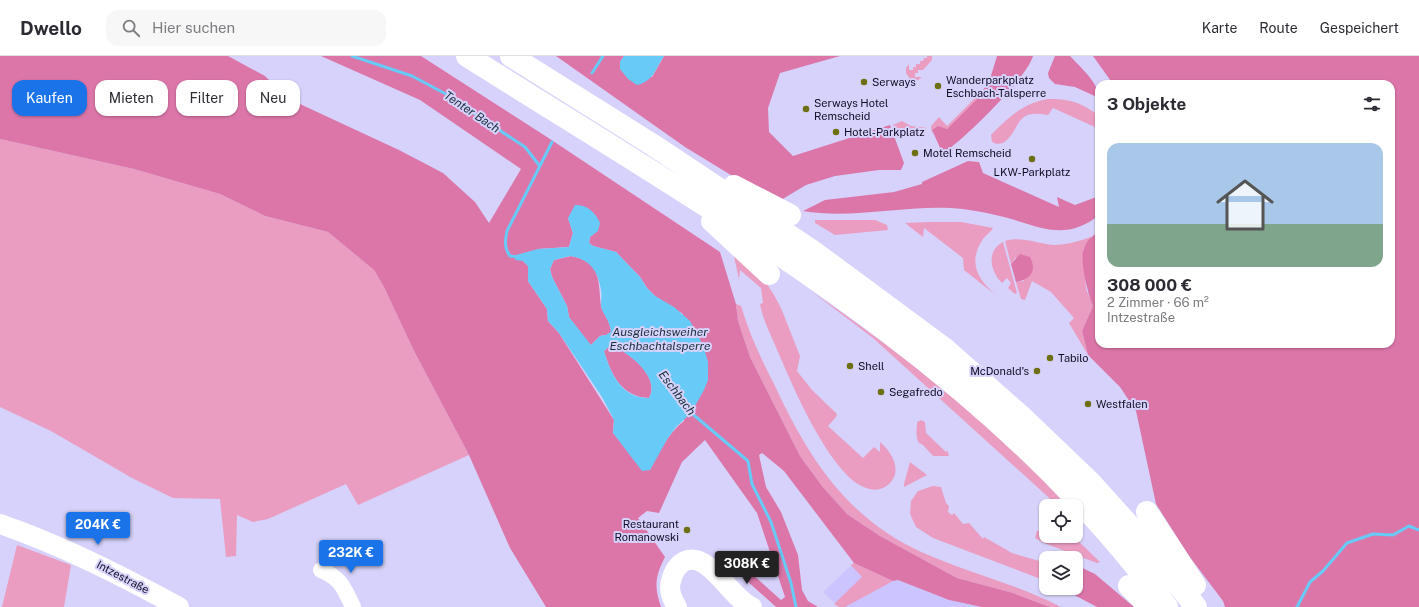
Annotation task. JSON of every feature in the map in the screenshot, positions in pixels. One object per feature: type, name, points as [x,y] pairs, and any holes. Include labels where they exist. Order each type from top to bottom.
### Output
[{"type":"highway","points":[[467,56],[689,183],[814,252],[944,348],[1021,416],[1090,482],[1137,534],[1196,607]]},
{"type":"highway","points":[[511,56],[653,145],[689,183],[796,266],[928,364],[1040,462],[1121,550],[1167,607]]},
{"type":"highway","points":[[689,183],[741,188],[790,215]]},
{"type":"highway","points":[[689,183],[720,229],[769,274]]},
{"type":"highway","points":[[1146,512],[1211,607]]},
{"type":"highway","points":[[1129,586],[1150,607]]},
{"type":"main road","name":"Intzestraße","points":[[0,524],[94,561],[178,607]]},
{"type":"main road","points":[[676,607],[671,593],[670,584],[677,568],[685,561],[695,560],[706,564],[746,606]]},
{"type":"street","points":[[321,570],[334,575],[344,588],[353,607]]},
{"type":"shaded area","points":[[0,56],[228,56],[265,76],[269,80],[246,80],[246,116],[300,116],[300,104],[399,150],[443,173],[475,202],[489,223],[521,169],[420,100],[321,56],[421,56],[547,137],[720,252],[736,304],[738,321],[750,357],[800,456],[822,486],[847,514],[880,536],[957,578],[1013,593],[1050,607],[982,607],[949,600],[898,580],[893,581],[854,563],[784,471],[762,453],[759,455],[766,487],[781,512],[798,555],[802,590],[808,601],[818,607],[776,607],[725,561],[731,555],[781,600],[785,597],[757,513],[705,440],[682,462],[659,513],[647,511],[638,518],[665,557],[657,576],[657,593],[661,607],[546,607],[510,548],[469,455],[413,349],[384,287],[374,270],[328,232],[265,216],[220,194],[134,169],[0,139]],"holes":[[[568,218],[595,233],[590,237],[589,243],[593,246],[616,252],[640,277],[647,288],[655,296],[683,314],[684,421],[673,431],[660,450],[650,470],[613,433],[614,420],[559,333],[548,321],[547,309],[528,281],[529,270],[528,266],[523,261],[538,249],[569,247],[573,233]]]},
{"type":"shaded area","points":[[556,56],[624,56],[620,62],[652,77],[664,56],[840,56],[780,73],[768,108],[769,132],[793,156],[890,125],[904,163],[901,170],[879,170],[835,176],[806,185],[781,200],[772,200],[685,147]]},
{"type":"shaded area","points":[[927,56],[932,56],[932,60],[923,70],[918,70],[918,73],[915,73],[915,77],[922,77],[918,80],[910,79],[906,73],[906,68],[909,64],[909,70],[913,70],[913,67],[916,67],[916,64],[920,64],[920,61],[923,61],[924,58],[927,58]]},
{"type":"shaded area","points":[[997,56],[1033,56],[1020,78],[994,107],[954,145],[945,152],[941,150],[932,130],[938,126],[947,129],[979,97],[990,79]]},
{"type":"shaded area","points":[[1055,56],[1070,56],[1084,70],[1095,86],[1095,96],[1075,87],[1055,84],[1049,78],[1048,73]]},
{"type":"shaded area","points":[[1093,56],[1419,56],[1419,607],[1225,607],[1223,601],[1189,556],[1156,504],[1136,411],[1120,387],[1088,355],[1082,331],[1093,306],[1085,277],[1083,253],[1088,240],[1095,235],[1095,348],[1395,348],[1395,80],[1110,80]]},
{"type":"shaded area","points":[[985,88],[979,97],[947,129],[936,127],[932,133],[931,126],[939,117],[947,126]]},
{"type":"shaded area","points":[[1048,99],[1062,99],[1075,102],[1095,113],[1095,127],[1053,108],[1048,115],[1037,114],[1023,117],[1009,138],[1003,143],[997,144],[992,142],[991,135],[1016,112],[1039,101]]},
{"type":"shaded area","points":[[902,121],[911,126],[927,128],[899,139],[893,125]]},
{"type":"shaded area","points":[[0,139],[134,169],[220,194],[265,216],[328,232],[374,270],[384,287],[413,349],[469,455],[358,505],[346,484],[268,519],[253,522],[237,515],[236,556],[226,557],[220,499],[173,498],[132,478],[51,431],[0,407]]},
{"type":"shaded area","points":[[968,161],[979,162],[983,173],[1059,207],[1057,197],[1075,205],[1095,198],[1095,218],[1076,228],[1054,230],[997,215],[963,209],[923,208],[842,214],[803,211],[825,200],[894,192],[922,184],[922,182]]},
{"type":"shaded area","points":[[815,220],[875,220],[887,225],[888,230],[835,235],[815,223]]},
{"type":"shaded area","points":[[961,222],[993,228],[983,239],[978,248],[975,263],[980,277],[990,290],[997,296],[964,270],[963,258],[924,228],[923,237],[905,223]]},
{"type":"shaded area","points":[[1091,237],[1083,249],[1086,289],[1093,306],[1082,331],[1088,355],[1069,323],[1074,318],[1051,292],[1032,281],[1025,300],[1021,299],[1016,282],[1024,281],[1016,257],[1011,264],[1005,241],[1017,239],[1059,245]]},
{"type":"shaded area","points":[[1003,242],[1017,293],[1015,294],[1008,288],[1011,283],[1007,278],[1002,283],[993,267],[992,256],[994,251]]},
{"type":"shaded area","points":[[733,252],[762,276],[774,295],[781,308],[800,356],[797,371],[812,390],[837,414],[828,426],[863,458],[874,447],[880,452],[880,442],[892,456],[895,473],[893,479],[885,487],[875,490],[860,485],[851,479],[829,452],[800,402],[763,317],[760,304],[763,303],[761,288],[740,270],[739,279]]},
{"type":"shaded area","points":[[1020,254],[1030,257],[1033,270],[1026,279],[1016,282],[1011,264]]},
{"type":"shaded area","points":[[571,256],[581,259],[593,268],[598,281],[601,306],[611,332],[600,336],[590,346],[569,317],[567,306],[552,277],[550,269],[554,260]]},
{"type":"shaded area","points":[[811,291],[879,340],[945,391],[1009,447],[1060,499],[1050,499],[873,338]]},
{"type":"shaded area","points":[[736,304],[741,306],[760,355],[800,435],[830,480],[848,501],[868,519],[891,536],[917,550],[953,565],[1026,591],[1061,607],[1050,607],[1013,593],[957,578],[880,536],[847,514],[822,486],[800,456],[750,357],[738,321]]},
{"type":"shaded area","points":[[611,345],[634,359],[647,373],[651,381],[652,390],[649,398],[632,394],[619,383],[610,368],[604,351]]},
{"type":"shaded area","points":[[921,420],[925,422],[926,433],[946,452],[947,450],[949,456],[933,456],[923,445],[919,443],[917,435],[917,422]]},
{"type":"shaded area","points":[[910,462],[927,475],[904,487],[904,484]]},
{"type":"shaded area","points":[[933,486],[941,487],[946,503],[949,506],[948,512],[952,515],[954,513],[963,524],[969,523],[983,539],[984,537],[1012,553],[1039,561],[1039,578],[933,538],[916,527],[910,514],[911,501],[918,491]]},
{"type":"shaded area","points":[[1037,531],[1039,531],[1039,540],[1035,538]]},
{"type":"shaded area","points":[[1044,543],[1080,543],[1100,562],[1097,563],[1083,558],[1083,551],[1065,551]]},
{"type":"shaded area","points":[[17,545],[71,565],[64,607],[2,607]]},
{"type":"shaded area","points":[[854,563],[893,581],[898,580],[949,600],[982,607],[839,607],[823,592]]},
{"type":"shaded area","points":[[854,563],[893,581],[845,607],[839,607],[834,604],[862,577],[851,565]]},
{"type":"shaded area","points":[[1083,568],[1095,574],[1134,607],[1097,607],[1074,595],[1083,595]]},
{"type":"water","points":[[624,56],[664,56],[654,74],[647,81],[637,85],[628,79],[620,69],[620,62]]},
{"type":"water","name":"Ausgleichsweiher Eschbachtalsperre","points":[[575,205],[583,206],[590,210],[600,223],[598,231],[590,237],[589,243],[593,246],[616,252],[640,277],[647,288],[655,296],[674,307],[690,321],[703,345],[708,362],[708,380],[704,390],[691,413],[676,427],[668,438],[650,470],[642,471],[613,433],[614,420],[602,397],[559,333],[548,321],[547,309],[528,281],[528,266],[523,261],[515,260],[516,255],[538,249],[569,247],[573,233],[568,218]],"holes":[[[570,256],[588,263],[592,267],[600,283],[601,306],[611,332],[600,336],[591,345],[569,317],[567,306],[552,277],[550,269],[554,260]],[[611,345],[634,359],[647,374],[651,382],[652,390],[649,398],[632,394],[619,384],[610,368],[604,351]]]},
{"type":"waterway","name":"Tenter Bach","points":[[352,56],[412,76],[459,101],[472,112],[525,147],[539,165]]},
{"type":"waterway","name":"Eschbach","points":[[592,73],[603,56]]},
{"type":"waterway","name":"Eschbach","points":[[518,257],[510,256],[507,250],[505,241],[507,231],[552,142]]},
{"type":"waterway","name":"Eschbach","points":[[689,411],[748,461],[752,484],[771,522],[791,583],[796,607]]},
{"type":"waterway","points":[[1297,607],[1310,582],[1323,571],[1347,543],[1373,534],[1393,535],[1409,526],[1419,530]]},
{"type":"place","name":"Serways","points":[[864,82]]},
{"type":"place","name":"Wanderparkplatz Eschbach-Talsperre","points":[[938,86]]},
{"type":"place","name":"Serways Hotel Remscheid","points":[[806,109]]},
{"type":"place","name":"Hotel-Parkplatz","points":[[836,132]]},
{"type":"place","name":"Motel Remscheid","points":[[915,153]]},
{"type":"place","name":"LKW-Parkplatz","points":[[1032,159]]},
{"type":"place","name":"Tabilo","points":[[1050,358]]},
{"type":"place","name":"Shell","points":[[850,366]]},
{"type":"place","name":"McDonald's","points":[[1037,371]]},
{"type":"place","name":"Segafredo","points":[[881,392]]},
{"type":"place","name":"Westfalen","points":[[1088,404]]},
{"type":"place","name":"Restaurant Romanowski","points":[[687,530]]}]
